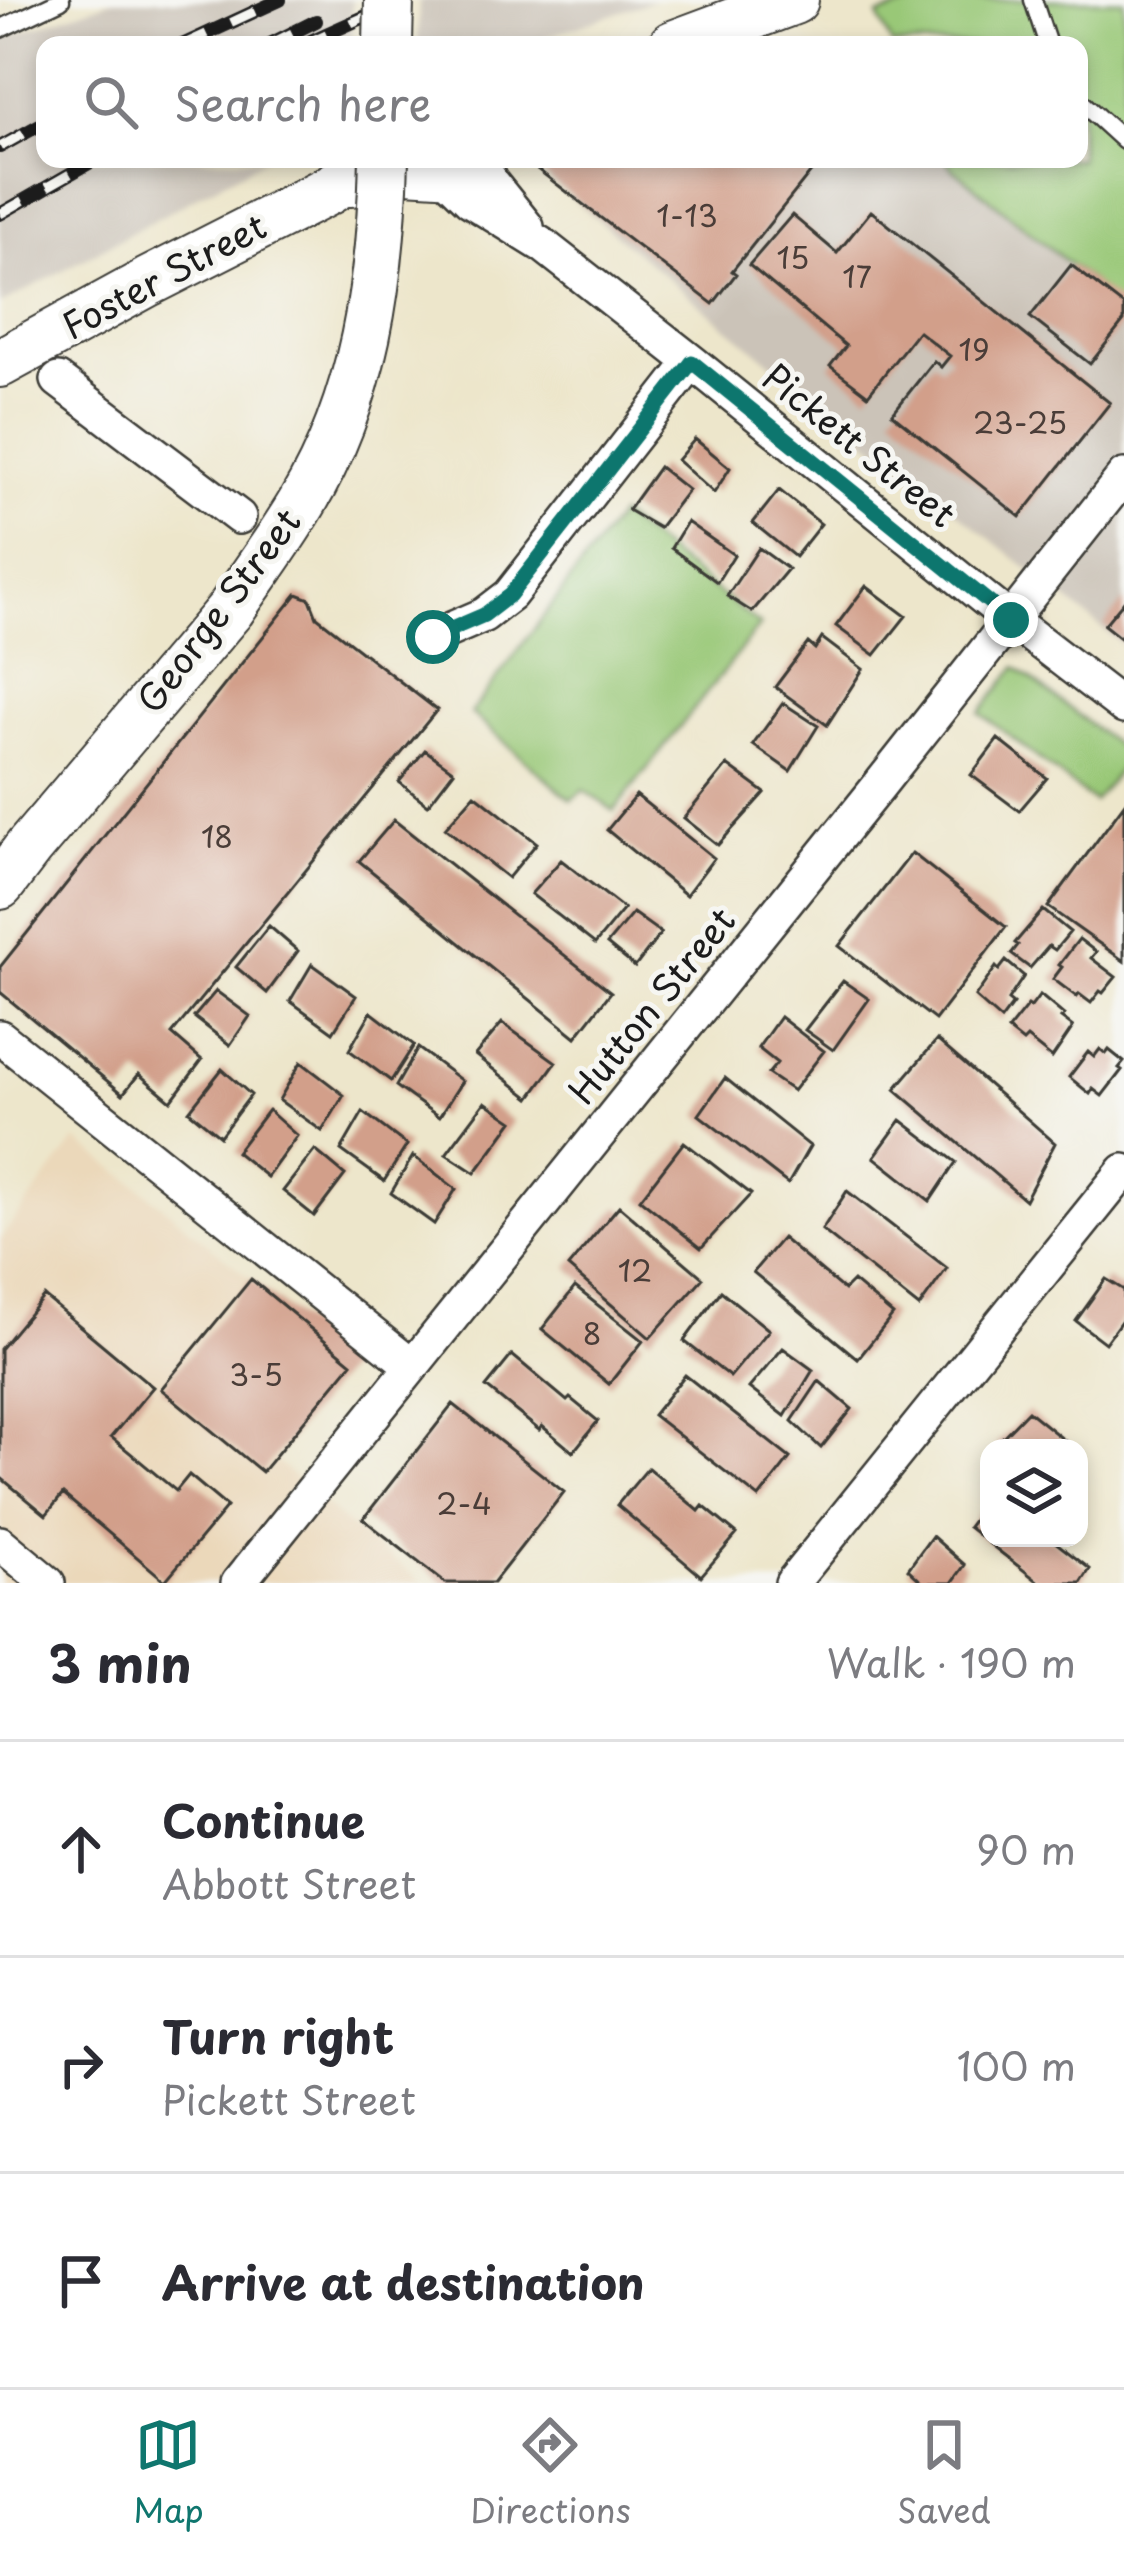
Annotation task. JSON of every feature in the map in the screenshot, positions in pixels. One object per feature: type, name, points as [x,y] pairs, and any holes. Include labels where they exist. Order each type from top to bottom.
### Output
[{"type":"street","points":[[388,36],[389,0]]},
{"type":"street","points":[[698,36],[794,0]]},
{"type":"street","name":"Foster Street","points":[[0,363],[366,168]]},
{"type":"street","name":"George Street","points":[[0,885],[14,836],[230,610],[303,502],[335,438],[358,375],[373,309],[382,227],[381,168]]},
{"type":"street","name":"Foster Street","points":[[329,190],[406,168]]},
{"type":"street","name":"Pickett Street","points":[[453,168],[470,200],[544,246],[1124,707]]},
{"type":"street","points":[[433,637],[484,615],[510,595],[692,362]]},
{"type":"street","points":[[58,380],[238,517]]},
{"type":"street","name":"Hutton Street","points":[[238,1583],[1124,476]]},
{"type":"street","points":[[0,1037],[412,1366]]},
{"type":"street","points":[[792,1583],[1124,1171]]},
{"type":"street","points":[[0,1544],[48,1583]]},
{"type":"lane","points":[[0,29],[61,0]]},
{"type":"lane","points":[[1033,0],[1045,36]]},
{"type":"lane","points":[[1088,108],[1124,141]]},
{"type":"shaded area","points":[[113,0],[352,0],[351,36],[36,36],[36,168],[249,168],[0,305],[0,39]]},
{"type":"shaded area","points":[[419,0],[655,0],[549,36],[418,36]]},
{"type":"shaded area","points":[[535,168],[971,168],[1124,283],[1124,646]]},
{"type":"shaded area","points":[[76,1140],[352,1363],[275,1460],[423,1583],[0,1583],[0,1239]]},
{"type":"green space","points":[[927,0],[1124,0],[1124,309],[952,168],[1088,168],[1088,36],[888,36],[878,16]]},
{"type":"green space","points":[[619,515],[760,625],[614,811],[584,790],[571,800],[471,713]]},
{"type":"green space","points":[[1016,667],[1124,751],[1124,764],[1094,802],[980,713]]},
{"type":"building","points":[[536,168],[814,168],[732,271],[736,274],[713,304]]},
{"type":"building","points":[[871,211],[1110,403],[1020,517],[892,414],[934,361],[941,367],[950,356],[918,331],[868,395],[830,366],[846,346],[749,265],[792,215],[837,253]]},
{"type":"building","points":[[1071,265],[1124,306],[1124,321],[1090,364],[1030,317]]},
{"type":"building","points":[[695,439],[730,468],[714,493],[677,460]]},
{"type":"building","points":[[659,467],[688,490],[659,528],[628,510]]},
{"type":"building","points":[[779,490],[821,524],[795,557],[753,523]]},
{"type":"building","points":[[687,522],[734,555],[717,582],[671,548]]},
{"type":"building","points":[[759,548],[788,569],[752,612],[727,596]]},
{"type":"building","points":[[866,586],[906,616],[875,655],[836,626]]},
{"type":"building","points":[[297,594],[310,599],[317,617],[437,710],[172,1034],[202,1060],[171,1101],[139,1074],[123,1094],[0,992],[0,967]]},
{"type":"building","points":[[1124,601],[1124,641],[1104,625]]},
{"type":"building","points":[[822,638],[863,669],[827,725],[775,687],[808,643],[815,649]]},
{"type":"building","points":[[783,703],[818,726],[790,771],[753,745]]},
{"type":"building","points":[[998,739],[1047,778],[1019,811],[971,775]]},
{"type":"building","points":[[425,750],[454,771],[428,805],[399,782]]},
{"type":"building","points":[[727,765],[765,793],[718,845],[684,818]]},
{"type":"building","points":[[475,794],[537,843],[508,878],[445,828]]},
{"type":"building","points":[[636,795],[714,858],[686,895],[607,830]]},
{"type":"building","points":[[1124,804],[1124,961],[1048,907]]},
{"type":"building","points":[[394,820],[611,992],[576,1037],[359,861]]},
{"type":"building","points":[[912,853],[1006,927],[935,1020],[839,946]]},
{"type":"building","points":[[561,860],[624,909],[595,944],[531,894]]},
{"type":"building","points":[[1043,910],[1070,932],[1055,950],[1049,946],[1030,968],[1011,954]]},
{"type":"building","points":[[633,913],[661,933],[635,967],[607,944]]},
{"type":"building","points":[[269,926],[298,951],[267,993],[236,967]]},
{"type":"building","points":[[1079,939],[1096,952],[1091,958],[1116,977],[1091,1003],[1053,979]]},
{"type":"building","points":[[1006,961],[1024,976],[1001,1020],[975,997],[996,967],[999,970]]},
{"type":"building","points":[[312,964],[356,996],[333,1032],[290,1001]]},
{"type":"building","points":[[843,981],[869,999],[833,1050],[805,1030]]},
{"type":"building","points":[[216,991],[250,1016],[230,1045],[194,1017]]},
{"type":"building","points":[[1040,995],[1073,1027],[1052,1058],[1008,1030]]},
{"type":"building","points":[[371,1012],[414,1045],[391,1081],[349,1050]]},
{"type":"building","points":[[780,1017],[824,1051],[793,1091],[768,1074],[777,1063],[758,1048]]},
{"type":"building","points":[[502,1023],[556,1062],[530,1098],[475,1055]]},
{"type":"building","points":[[937,1040],[1055,1143],[1025,1200],[895,1089]]},
{"type":"building","points":[[418,1048],[462,1081],[439,1117],[396,1086]]},
{"type":"building","points":[[1100,1049],[1124,1062],[1102,1096],[1093,1089],[1090,1094],[1069,1077],[1088,1052],[1094,1057]]},
{"type":"building","points":[[301,1062],[344,1095],[322,1131],[279,1100]]},
{"type":"building","points":[[222,1069],[251,1095],[220,1136],[189,1111]]},
{"type":"building","points":[[725,1078],[810,1146],[788,1184],[699,1115]]},
{"type":"building","points":[[485,1102],[513,1121],[475,1173],[446,1154]]},
{"type":"building","points":[[268,1110],[297,1136],[267,1177],[236,1152]]},
{"type":"building","points":[[363,1112],[407,1145],[384,1181],[341,1150]]},
{"type":"building","points":[[901,1120],[956,1162],[930,1201],[874,1157]]},
{"type":"building","points":[[684,1142],[751,1194],[701,1248],[640,1199]]},
{"type":"building","points":[[315,1150],[345,1175],[314,1216],[283,1191]]},
{"type":"building","points":[[413,1156],[456,1189],[434,1224],[391,1193]]},
{"type":"building","points":[[847,1191],[947,1268],[919,1307],[822,1230]]},
{"type":"building","points":[[619,1206],[703,1278],[650,1338],[568,1267]]},
{"type":"building","points":[[782,1238],[844,1290],[853,1281],[893,1315],[858,1359],[753,1272]]},
{"type":"building","points":[[251,1279],[352,1363],[262,1472],[161,1389]]},
{"type":"building","points":[[1106,1279],[1124,1290],[1124,1317],[1105,1343],[1076,1321]]},
{"type":"building","points":[[575,1287],[643,1341],[609,1384],[542,1329]]},
{"type":"building","points":[[721,1291],[769,1330],[730,1377],[684,1341]]},
{"type":"building","points":[[44,1296],[153,1387],[111,1437],[176,1491],[189,1475],[227,1507],[165,1581],[63,1494],[46,1515],[0,1477],[0,1349]]},
{"type":"building","points":[[783,1348],[813,1370],[785,1416],[749,1388]]},
{"type":"building","points":[[512,1355],[598,1421],[573,1452],[486,1387]]},
{"type":"building","points":[[685,1375],[790,1458],[759,1498],[653,1415]]},
{"type":"building","points":[[819,1381],[852,1409],[821,1448],[792,1421]]},
{"type":"building","points":[[453,1404],[564,1492],[493,1583],[445,1583],[363,1519]]},
{"type":"building","points":[[1028,1411],[1063,1439],[1001,1439]]},
{"type":"building","points":[[648,1468],[699,1511],[703,1506],[737,1534],[701,1576],[617,1505]]},
{"type":"building","points":[[980,1511],[980,1536],[968,1527]]},
{"type":"building","points":[[932,1536],[965,1565],[952,1583],[923,1583],[908,1569]]},
{"type":"building","points":[[994,1547],[1062,1547],[1090,1569],[1081,1583],[1040,1583]]},
{"type":"railway","points":[[202,36],[280,0]]},
{"type":"railway","points":[[322,36],[402,0]]},
{"type":"railway","points":[[286,36],[316,21]]},
{"type":"railway","points":[[0,147],[36,127]]},
{"type":"railway","points":[[0,214],[80,168]]},
{"type":"route","points":[[433,637],[484,615],[510,595],[692,362],[1011,620]]}]
